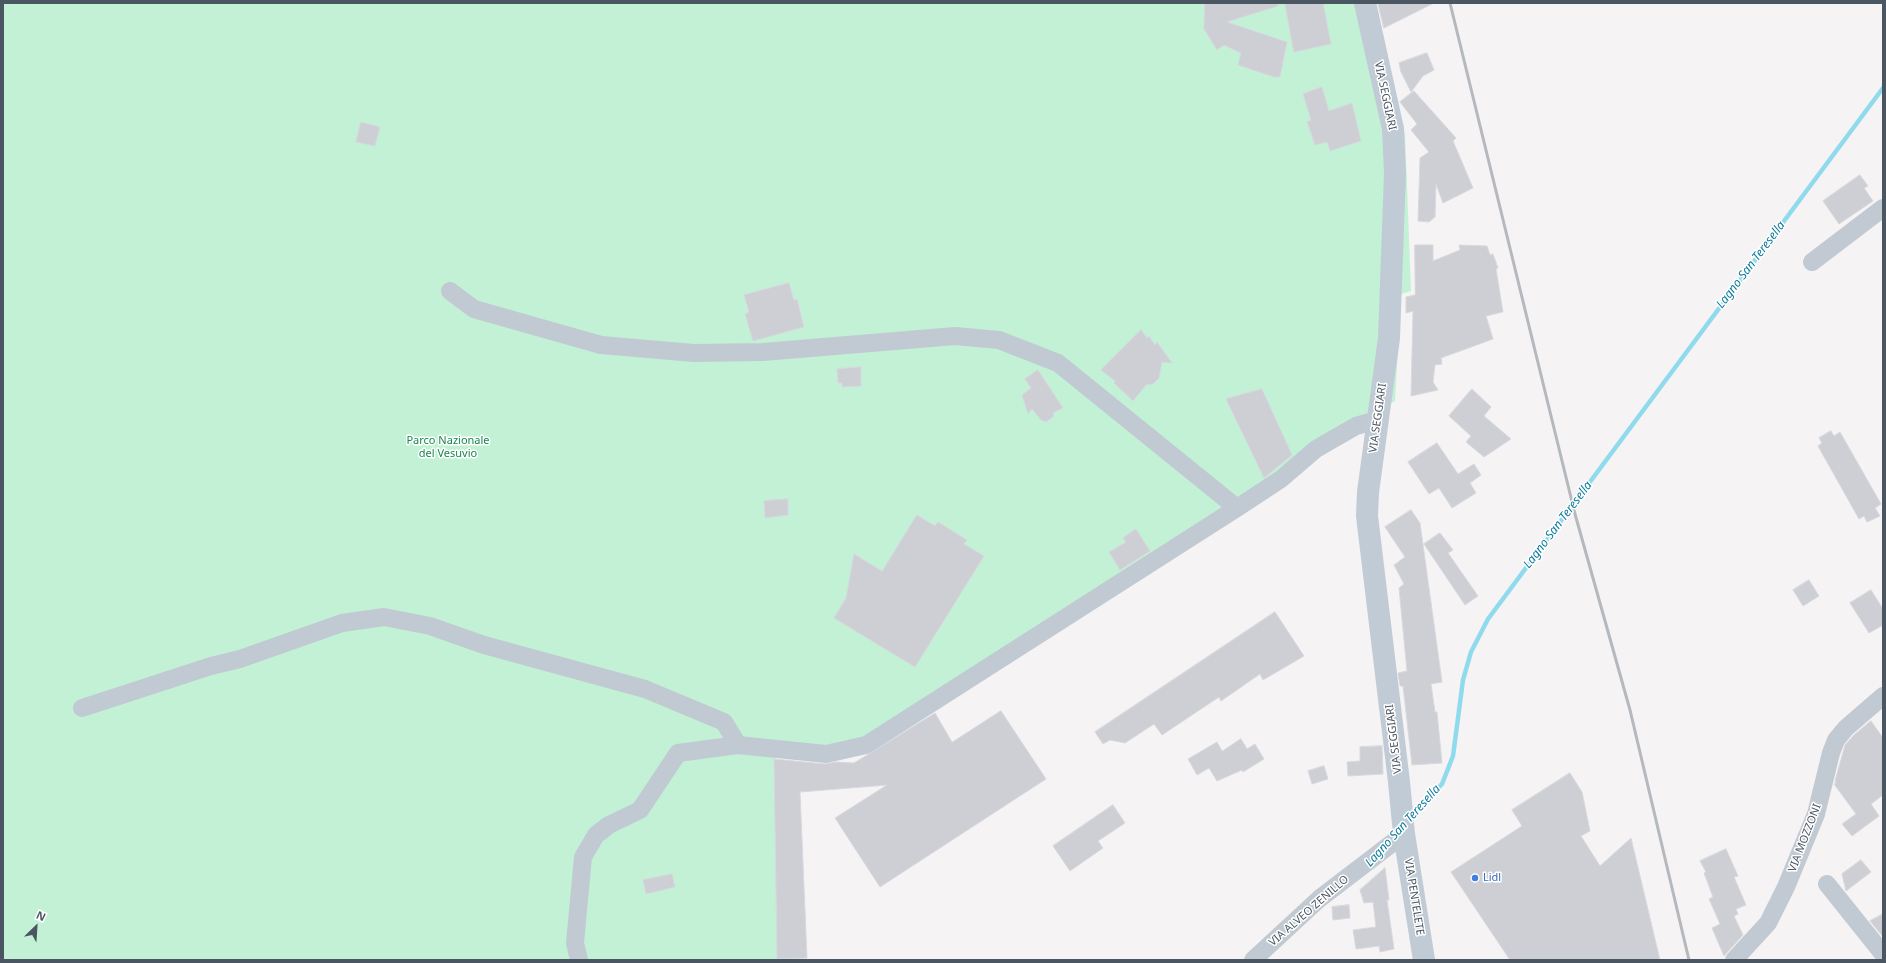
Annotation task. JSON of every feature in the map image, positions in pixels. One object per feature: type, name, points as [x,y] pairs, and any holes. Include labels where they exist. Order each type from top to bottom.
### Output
[{"type":"main road","name":"VIA SEGGIARI","points":[[1365,3],[1393,129],[1395,174],[1389,338],[1377,420],[1367,516],[1404,834]]},
{"type":"main road","name":"VIA PENTELETE","points":[[1404,834],[1424,960]]},
{"type":"street","points":[[1812,262],[1883,208]]},
{"type":"street","points":[[450,291],[474,309],[601,345],[694,353],[762,352],[955,336],[998,340],[1058,363],[1236,508]]},
{"type":"street","points":[[579,960],[574,943],[583,857],[596,835],[609,825],[640,810],[678,753],[738,745],[826,754],[866,745],[1281,479],[1316,449],[1356,426],[1377,420]]},
{"type":"street","points":[[82,708],[211,666],[240,659],[342,623],[384,617],[430,626],[484,645],[645,688],[724,722],[738,745]]},
{"type":"street","name":"VIA MOZZONI","points":[[1734,960],[1768,923],[1786,887],[1816,814],[1831,753],[1836,740],[1846,728],[1883,696]]},
{"type":"street","name":"VIA ALVEO ZENILLO","points":[[1253,960],[1319,899],[1404,834]]},
{"type":"street","points":[[1827,884],[1883,954]]},
{"type":"green space","name":"Parco Nazionale del Vesuvio","points":[[3,3],[1374,3],[1405,135],[1411,291],[1401,294],[1395,401],[1334,434],[875,741],[775,749],[777,960],[3,960]]},
{"type":"building","points":[[1205,3],[1278,3],[1278,6],[1227,22],[1287,42],[1280,77],[1274,77],[1238,65],[1241,53],[1224,45],[1217,50],[1204,29]]},
{"type":"building","points":[[1285,3],[1323,3],[1331,44],[1294,52]]},
{"type":"building","points":[[1378,3],[1434,3],[1384,28]]},
{"type":"building","points":[[1427,53],[1434,70],[1423,76],[1411,92],[1401,72],[1399,63]]},
{"type":"building","points":[[1322,87],[1329,111],[1352,103],[1361,141],[1330,151],[1327,142],[1315,145],[1307,122],[1311,120],[1303,94]]},
{"type":"building","points":[[1414,91],[1456,138],[1453,141],[1473,188],[1443,203],[1436,184],[1435,217],[1429,222],[1418,221],[1420,158],[1429,152],[1411,130],[1417,124],[1400,102]]},
{"type":"building","points":[[361,122],[380,127],[375,146],[356,142]]},
{"type":"building","points":[[1860,175],[1868,186],[1864,188],[1873,201],[1839,224],[1823,201]]},
{"type":"building","points":[[1415,245],[1433,245],[1433,261],[1460,250],[1459,245],[1487,246],[1490,255],[1493,254],[1498,268],[1496,269],[1503,312],[1486,316],[1493,339],[1441,358],[1442,364],[1435,365],[1433,382],[1438,390],[1411,396],[1413,311],[1406,313],[1406,297],[1415,295]]},
{"type":"building","points":[[789,283],[794,300],[797,299],[804,327],[753,341],[745,314],[749,312],[744,295]]},
{"type":"building","points":[[1141,330],[1147,338],[1149,336],[1155,345],[1157,342],[1172,363],[1162,362],[1159,378],[1153,384],[1146,385],[1133,401],[1114,383],[1115,381],[1101,370]]},
{"type":"building","points":[[861,367],[861,386],[842,387],[842,383],[838,383],[837,369]]},
{"type":"building","points":[[1038,370],[1063,408],[1054,412],[1053,417],[1046,422],[1041,420],[1032,409],[1028,414],[1022,395],[1031,388],[1025,379]]},
{"type":"building","points":[[1262,389],[1292,455],[1264,478],[1226,399]]},
{"type":"building","points":[[1472,389],[1491,407],[1484,416],[1511,439],[1484,457],[1466,442],[1471,436],[1449,416]]},
{"type":"building","points":[[1831,431],[1834,436],[1840,432],[1881,504],[1875,508],[1880,516],[1867,522],[1864,516],[1859,519],[1818,446],[1822,443],[1819,438]]},
{"type":"building","points":[[1437,443],[1458,474],[1474,464],[1481,475],[1470,483],[1476,493],[1452,508],[1439,488],[1429,494],[1408,462]]},
{"type":"building","points":[[788,499],[788,515],[765,518],[764,501]]},
{"type":"building","points":[[1411,510],[1420,523],[1442,682],[1431,684],[1435,712],[1437,712],[1442,763],[1412,765],[1403,686],[1400,686],[1398,673],[1407,671],[1399,588],[1404,584],[1394,565],[1405,557],[1385,527]]},
{"type":"building","points":[[917,515],[935,526],[938,522],[967,540],[964,544],[984,556],[915,667],[834,618],[846,598],[854,554],[882,571]]},
{"type":"building","points":[[1136,529],[1150,551],[1120,570],[1109,552],[1126,542],[1123,538]]},
{"type":"building","points":[[1440,533],[1453,550],[1448,553],[1478,596],[1465,605],[1424,544]]},
{"type":"building","points":[[1809,580],[1819,596],[1803,606],[1793,590]]},
{"type":"building","points":[[1871,590],[1883,609],[1883,625],[1869,633],[1850,603]]},
{"type":"building","points":[[1275,612],[1304,656],[1263,680],[1260,674],[1221,701],[1219,697],[1162,735],[1154,724],[1125,743],[1110,740],[1103,744],[1095,732]]},
{"type":"building","points":[[1001,711],[1046,779],[880,887],[835,818],[887,785],[800,792],[807,958],[777,959],[774,759],[825,764],[836,762],[854,763],[935,713],[952,742]]},
{"type":"building","points":[[1871,721],[1883,738],[1883,795],[1871,804],[1879,816],[1852,836],[1842,824],[1856,814],[1834,784],[1836,783],[1835,781],[1845,745],[1854,735]]},
{"type":"building","points":[[1241,739],[1247,749],[1255,744],[1264,759],[1243,772],[1242,770],[1217,781],[1209,768],[1197,775],[1188,759],[1217,742],[1222,751]]},
{"type":"building","points":[[1382,746],[1383,774],[1348,776],[1347,762],[1360,761],[1360,747]]},
{"type":"building","points":[[1324,766],[1328,779],[1312,784],[1308,771]]},
{"type":"building","points":[[1570,773],[1582,792],[1590,831],[1581,836],[1600,866],[1631,838],[1660,960],[1510,960],[1451,872],[1522,826],[1512,810]]},
{"type":"building","points":[[1113,805],[1125,823],[1098,841],[1103,848],[1070,871],[1053,846]]},
{"type":"building","points":[[1726,849],[1738,876],[1734,877],[1746,905],[1736,909],[1738,914],[1734,916],[1743,935],[1724,956],[1712,928],[1720,924],[1709,899],[1713,897],[1704,873],[1706,872],[1700,861]]},
{"type":"building","points":[[1861,860],[1871,872],[1846,891],[1842,874]]},
{"type":"building","points":[[1385,868],[1389,900],[1387,900],[1394,949],[1380,952],[1379,946],[1356,949],[1353,930],[1376,927],[1373,902],[1364,903],[1360,890]]},
{"type":"building","points":[[672,874],[675,887],[646,894],[643,880]]},
{"type":"building","points":[[1349,905],[1350,918],[1333,920],[1332,907]]},
{"type":"building","points":[[1883,914],[1883,937],[1870,921]]},
{"type":"waterway","name":"Lagno San Teresella","points":[[1410,818],[1442,784],[1453,756],[1463,680],[1471,652],[1488,619],[1883,88]]},
{"type":"railway","points":[[1450,3],[1575,514],[1630,710],[1689,960]]},
{"type":"place","name":"Lidl","points":[[1475,878]]}]
